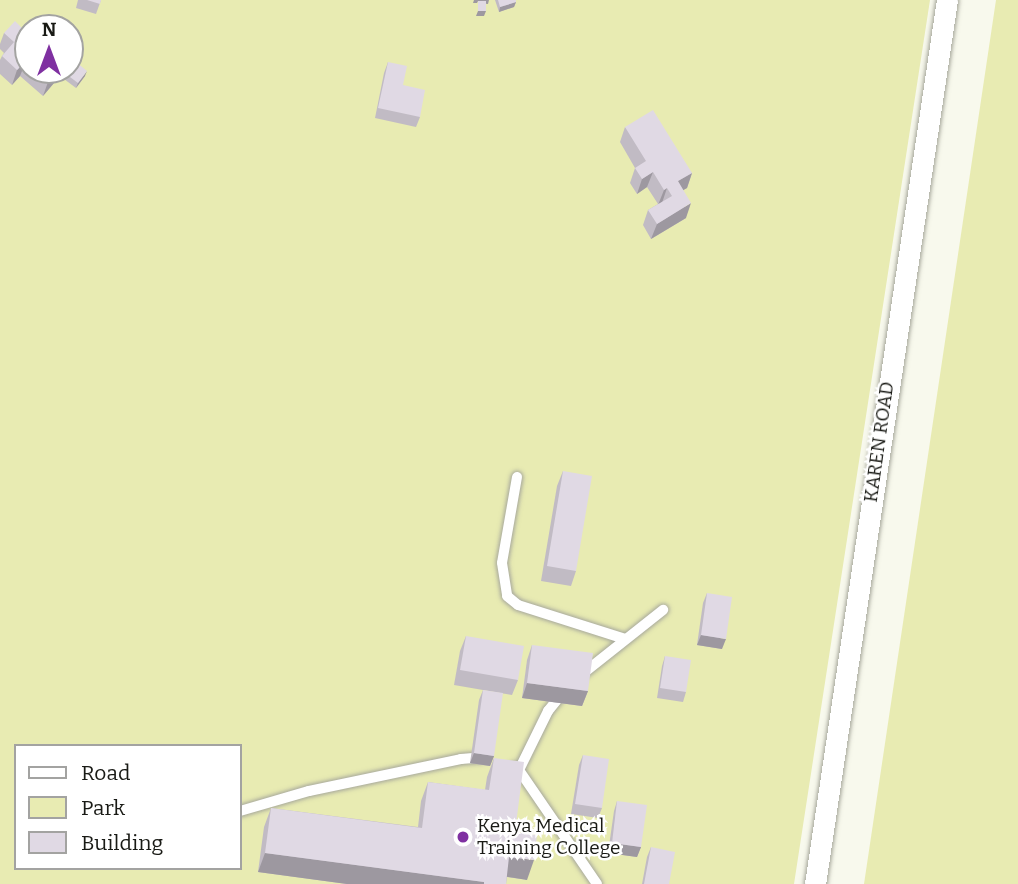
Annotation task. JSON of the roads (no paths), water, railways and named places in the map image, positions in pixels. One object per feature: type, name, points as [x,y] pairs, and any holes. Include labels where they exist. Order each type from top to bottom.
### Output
[{"type":"street","name":"KAREN ROAD","points":[[814,884],[947,0]]},
{"type":"lane","points":[[517,477],[502,563],[507,596],[518,605],[625,639]]},
{"type":"lane","points":[[519,770],[548,711],[562,692],[663,610]]},
{"type":"lane","points":[[242,810],[309,791],[461,759],[499,760],[519,770],[597,884]]},
{"type":"place","name":"Kenya Medical Training College","points":[[463,837]]}]
